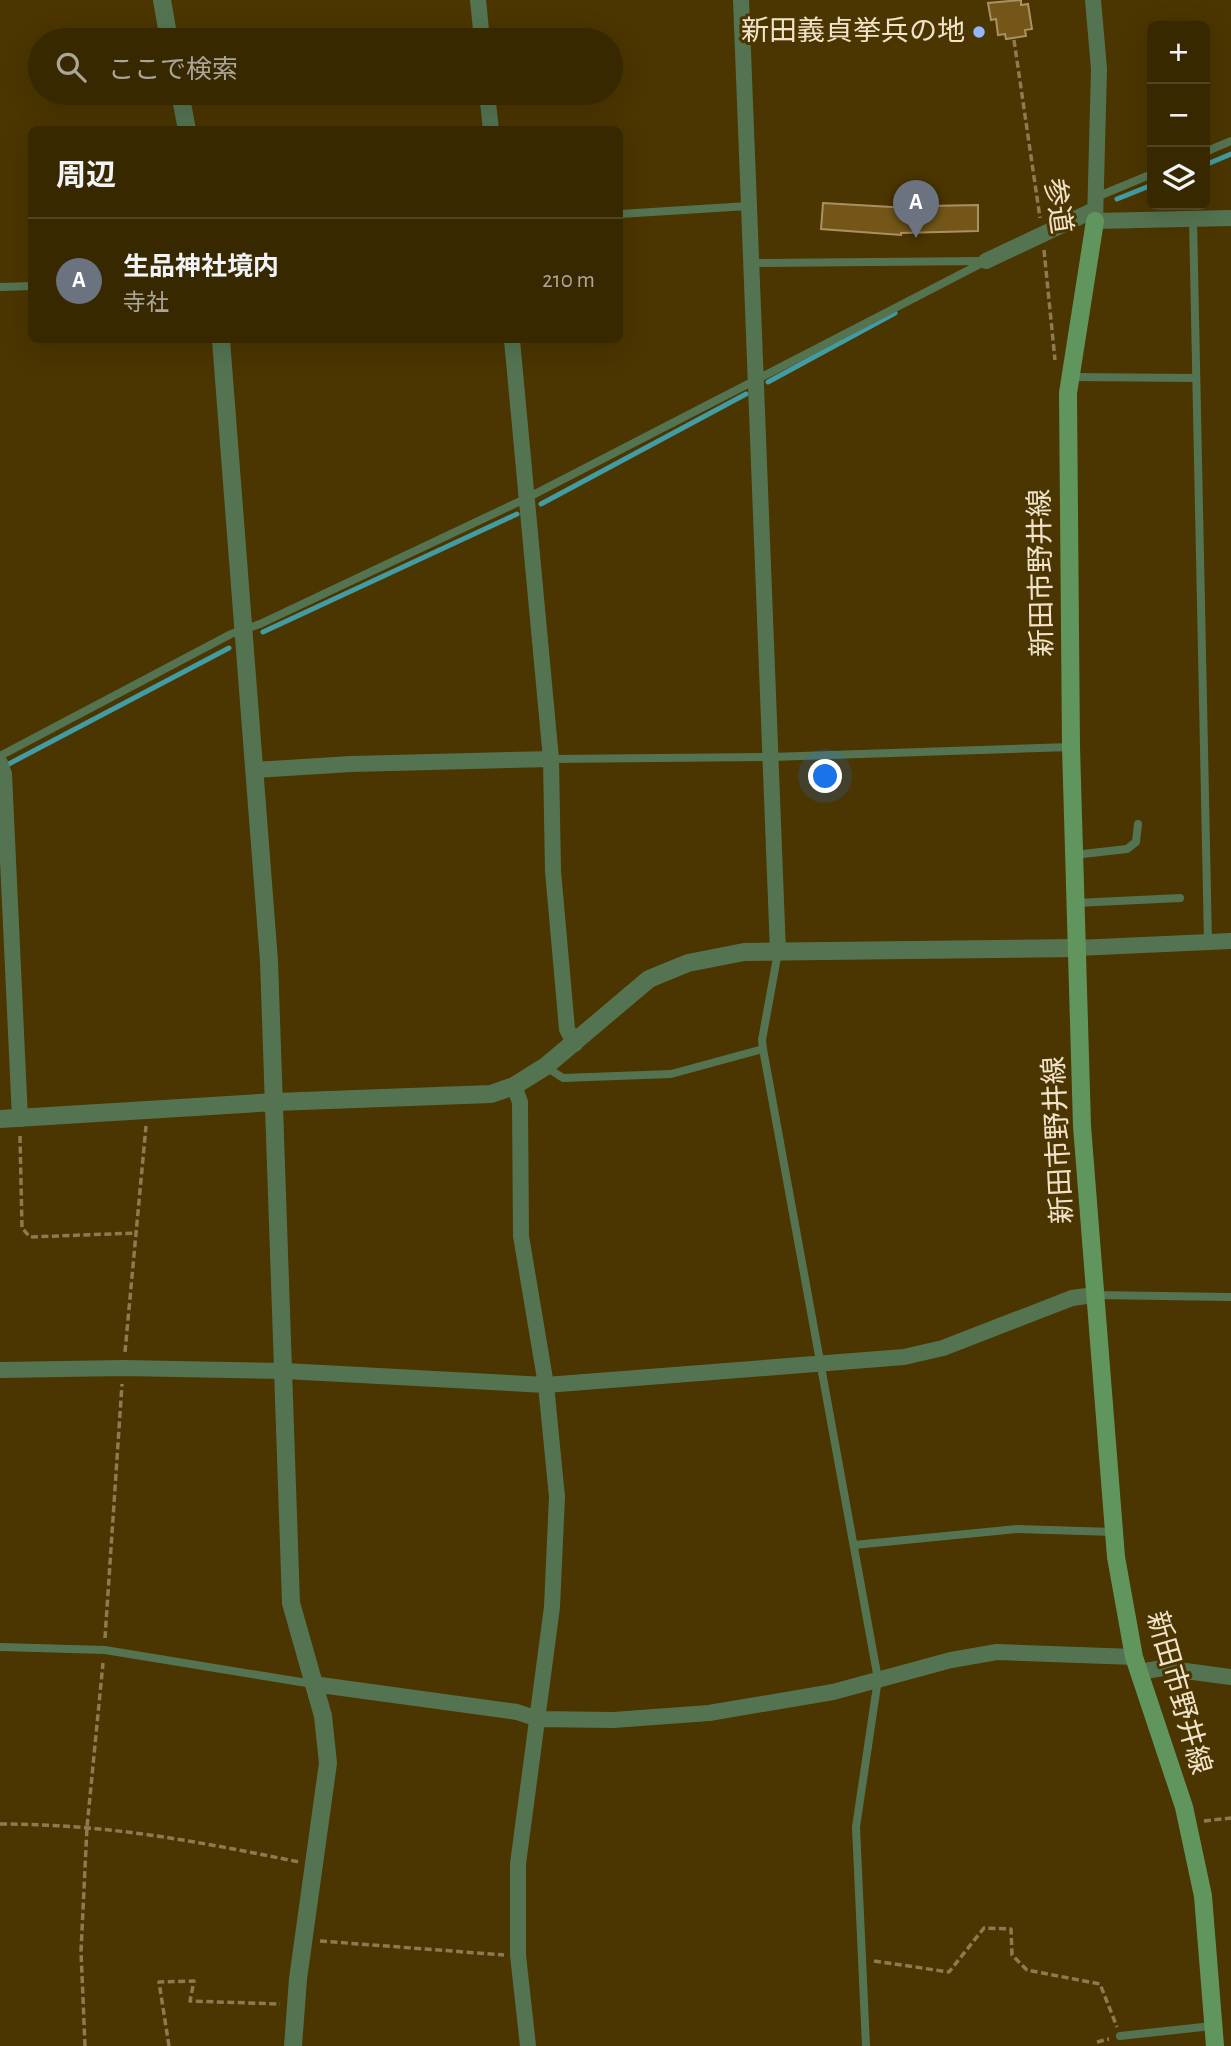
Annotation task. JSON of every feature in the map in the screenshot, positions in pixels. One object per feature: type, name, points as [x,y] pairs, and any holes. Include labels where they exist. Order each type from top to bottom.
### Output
[{"type":"main road","name":"新田市野井線","points":[[1094,210],[1064,372],[1082,1126],[1114,1532],[1136,1665],[1188,1823],[1203,1896],[1214,2046]]},
{"type":"street","points":[[162,0],[167,28]]},
{"type":"street","points":[[478,0],[481,28]]},
{"type":"street","points":[[741,0],[778,952]]},
{"type":"street","points":[[1093,0],[1099,69],[1094,210]]},
{"type":"street","points":[[182,105],[186,126]]},
{"type":"street","points":[[488,105],[491,126]]},
{"type":"street","points":[[986,261],[1094,210],[1193,219],[1231,218]]},
{"type":"street","points":[[221,343],[269,961],[291,1603],[323,1716],[328,1763],[296,2004],[293,2046]]},
{"type":"street","points":[[512,343],[551,759],[555,884],[567,1029],[575,1044]]},
{"type":"street","points":[[255,771],[351,764],[551,759]]},
{"type":"street","points":[[2,768],[20,1119]]},
{"type":"street","points":[[0,1119],[275,1102],[491,1094],[514,1086],[546,1066],[649,979],[688,963],[744,952],[1077,948],[1231,942]]},
{"type":"street","points":[[514,1086],[520,1102],[521,1236],[546,1385],[556,1497],[552,1607],[518,1864],[518,1955],[528,2046]]},
{"type":"street","points":[[0,1370],[123,1368],[285,1371],[546,1385],[868,1363],[943,1348],[1072,1298],[1094,1295]]},
{"type":"street","points":[[313,1685],[517,1712],[538,1718],[613,1720],[709,1713],[833,1692],[878,1679],[996,1653],[1136,1665],[1231,1677]]},
{"type":"lane","points":[[1210,150],[1231,141]]},
{"type":"lane","points":[[1094,210],[1147,177]]},
{"type":"lane","points":[[623,214],[748,206]]},
{"type":"lane","points":[[1193,219],[1208,942]]},
{"type":"lane","points":[[751,263],[986,261]]},
{"type":"lane","points":[[0,756],[231,634],[527,498],[986,261]]},
{"type":"lane","points":[[0,287],[28,286]]},
{"type":"lane","points":[[1064,372],[1196,378]]},
{"type":"lane","points":[[551,759],[771,757],[1071,747]]},
{"type":"lane","points":[[1074,855],[1127,849],[1136,842],[1138,824]]},
{"type":"lane","points":[[1076,903],[1180,898]]},
{"type":"lane","points":[[778,952],[762,1040],[772,1110],[823,1364],[878,1679],[856,1827],[860,1962],[866,2046]]},
{"type":"lane","points":[[546,1066],[562,1078],[671,1074],[764,1049]]},
{"type":"lane","points":[[1094,1295],[1231,1297]]},
{"type":"lane","points":[[853,1545],[1017,1529],[1114,1532]]},
{"type":"lane","points":[[0,1647],[104,1650],[313,1685]]},
{"type":"lane","points":[[1120,2036],[1212,2026]]},
{"type":"path","name":"参道","points":[[1014,40],[1043,234],[1051,345],[1064,372]]},
{"type":"path","points":[[85,2046],[81,1951],[87,1827],[104,1650],[123,1368],[148,1110]]},
{"type":"path","points":[[20,1119],[22,1228],[30,1237],[136,1233]]},
{"type":"path","points":[[1188,1823],[1231,1818]]},
{"type":"path","points":[[0,1824],[87,1827],[176,1837],[316,1865]]},
{"type":"path","points":[[860,1962],[904,1963],[948,1972],[984,1928],[1011,1929],[1012,1955],[1027,1970],[1100,1984],[1120,2036]]},
{"type":"path","points":[[304,1940],[518,1955]]},
{"type":"path","points":[[169,2046],[159,1982],[194,1981],[190,2001],[296,2004]]},
{"type":"building","points":[[1021,0],[1021,5],[1028,4],[1032,29],[1025,30],[1026,36],[1006,39],[1005,34],[998,35],[996,19],[991,20],[988,3]]},
{"type":"building","points":[[823,203],[926,209],[926,206],[978,205],[978,231],[901,235],[821,229]]},
{"type":"waterway","points":[[1210,163],[1231,154]]},
{"type":"waterway","points":[[1117,199],[1147,187]]},
{"type":"waterway","points":[[768,382],[895,313]]},
{"type":"waterway","points":[[541,504],[746,394]]},
{"type":"waterway","points":[[263,632],[517,514]]},
{"type":"waterway","points":[[3,767],[229,648]]},
{"type":"place","name":"新田義貞挙兵の地","points":[[979,32]]},
{"type":"place","name":"生品神社境内","points":[[916,238]]}]
